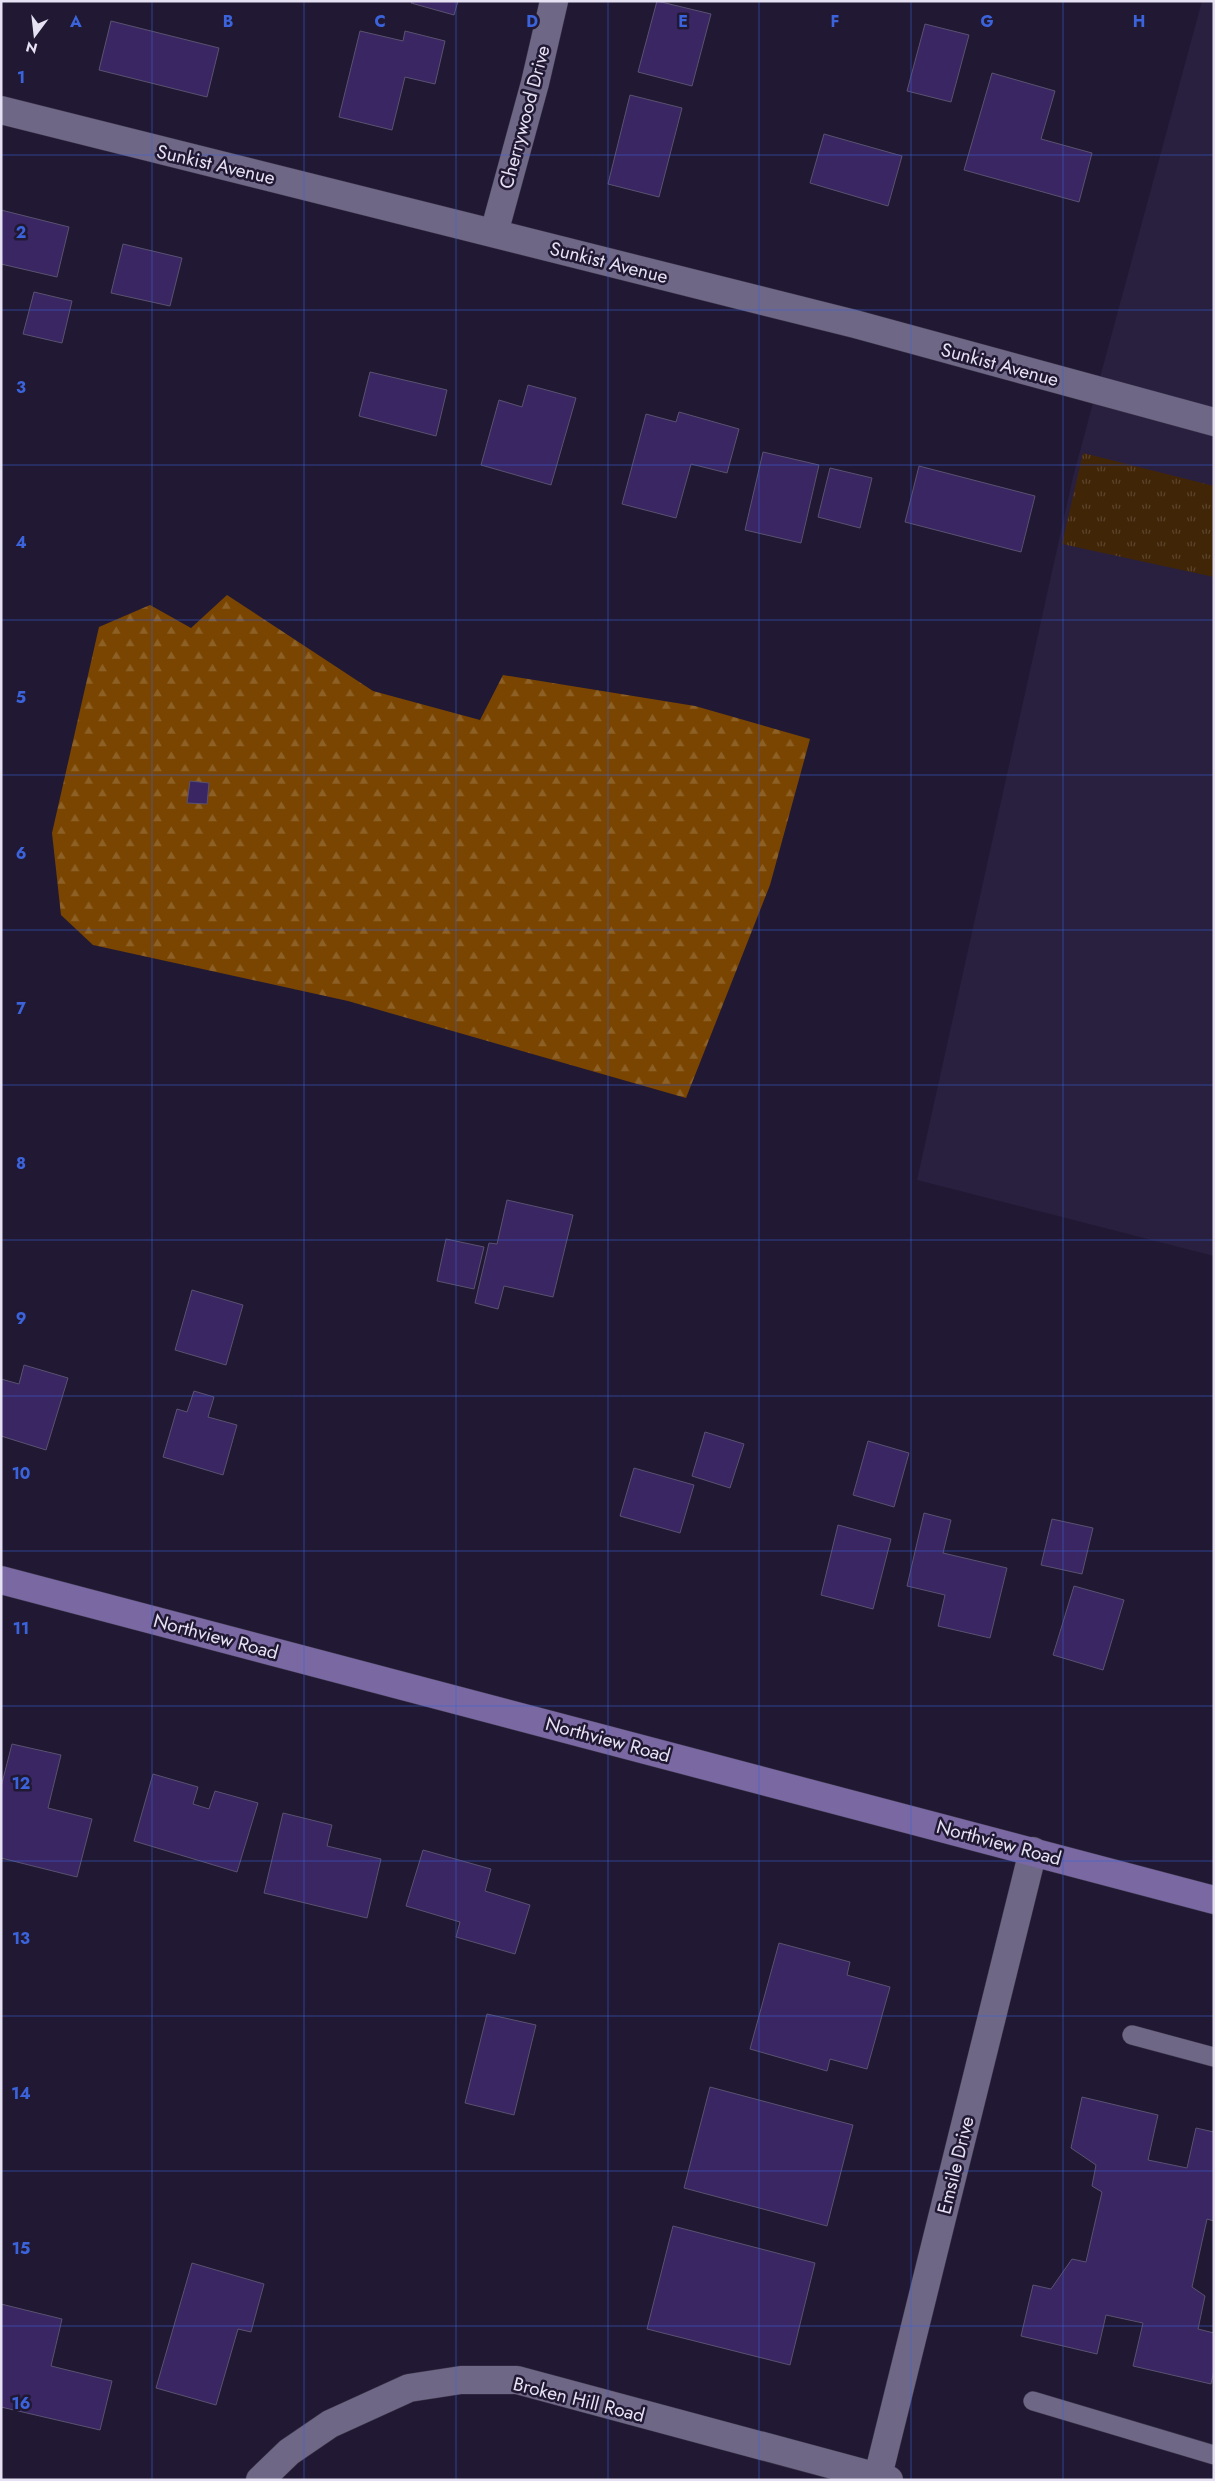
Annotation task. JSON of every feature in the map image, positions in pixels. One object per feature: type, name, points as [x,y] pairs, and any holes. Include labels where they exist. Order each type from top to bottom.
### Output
[{"type":"street","name":"Cherrywood Drive","points":[[494,233],[535,83],[554,1]]},
{"type":"street","name":"Sunkist Avenue","points":[[1,110],[166,153],[230,166],[855,324],[1214,422]]},
{"type":"street","name":"Northview Road","points":[[1,1580],[1214,1900]]},
{"type":"street","name":"Emsile Drive","points":[[881,2479],[1033,1851]]},
{"type":"street","name":"Broken Hill Road","points":[[260,2480],[289,2452],[330,2424],[409,2388],[461,2380],[517,2380],[881,2479]]},
{"type":"lane","points":[[1132,2035],[1214,2057]]},
{"type":"lane","points":[[1033,2401],[1214,2456]]},
{"type":"shaded area","points":[[1202,1],[1214,1],[1214,1256],[917,1180],[1073,477]]},
{"type":"green space","points":[[1083,453],[1214,486],[1214,577],[1062,544]]},
{"type":"green space","points":[[227,595],[373,691],[480,720],[503,675],[695,706],[810,739],[770,885],[686,1098],[348,1001],[93,945],[61,915],[52,833],[99,627],[150,605],[191,628]]},
{"type":"building","points":[[412,1],[458,1],[454,15],[411,3]]},
{"type":"building","points":[[657,1],[711,14],[692,86],[638,72]]},
{"type":"building","points":[[111,21],[219,48],[207,97],[99,70]]},
{"type":"building","points":[[925,24],[969,35],[951,102],[907,91]]},
{"type":"building","points":[[360,31],[403,41],[405,31],[445,41],[435,84],[405,77],[392,130],[339,117]]},
{"type":"building","points":[[992,73],[1055,91],[1041,139],[1092,153],[1079,202],[964,170]]},
{"type":"building","points":[[630,95],[682,108],[659,197],[608,184]]},
{"type":"building","points":[[824,134],[902,156],[888,206],[810,183]]},
{"type":"building","points":[[1,210],[69,227],[57,277],[1,264]]},
{"type":"building","points":[[123,244],[182,258],[170,306],[111,293]]},
{"type":"building","points":[[34,292],[72,301],[62,343],[23,334]]},
{"type":"building","points":[[370,372],[447,390],[436,436],[359,416]]},
{"type":"building","points":[[528,385],[576,398],[551,485],[481,465],[499,400],[522,407]]},
{"type":"building","points":[[679,412],[739,429],[727,473],[691,464],[676,518],[622,504],[646,414],[676,422]]},
{"type":"building","points":[[763,452],[819,465],[801,543],[745,530]]},
{"type":"building","points":[[919,466],[1035,496],[1021,552],[905,522]]},
{"type":"building","points":[[830,468],[872,478],[860,528],[818,517]]},
{"type":"building","points":[[190,781],[209,783],[207,804],[187,803]]},
{"type":"building","points":[[507,1200],[573,1215],[553,1297],[504,1286],[498,1309],[475,1303],[489,1243],[497,1244]]},
{"type":"building","points":[[446,1239],[484,1247],[474,1289],[437,1281]]},
{"type":"building","points":[[192,1290],[243,1305],[226,1365],[175,1350]]},
{"type":"building","points":[[24,1365],[68,1378],[46,1450],[1,1436],[1,1379],[19,1384]]},
{"type":"building","points":[[194,1391],[214,1397],[208,1417],[237,1425],[223,1475],[163,1457],[177,1409],[187,1412]]},
{"type":"building","points":[[705,1432],[744,1444],[730,1488],[692,1476]]},
{"type":"building","points":[[868,1441],[909,1453],[894,1507],[853,1495]]},
{"type":"building","points":[[634,1468],[694,1485],[680,1533],[620,1516]]},
{"type":"building","points":[[924,1513],[951,1520],[943,1553],[1007,1568],[990,1638],[938,1626],[945,1595],[907,1586]]},
{"type":"building","points":[[1052,1519],[1093,1528],[1082,1574],[1041,1565]]},
{"type":"building","points":[[838,1525],[891,1539],[873,1609],[821,1595]]},
{"type":"building","points":[[1074,1586],[1124,1600],[1103,1670],[1053,1655]]},
{"type":"building","points":[[12,1744],[61,1755],[48,1808],[92,1819],[77,1877],[1,1858],[1,1787]]},
{"type":"building","points":[[153,1774],[198,1787],[193,1804],[209,1809],[215,1791],[258,1803],[237,1872],[134,1841]]},
{"type":"building","points":[[283,1813],[332,1825],[327,1846],[381,1859],[367,1918],[264,1893]]},
{"type":"building","points":[[423,1850],[491,1869],[485,1891],[530,1905],[515,1954],[456,1937],[460,1922],[406,1906]]},
{"type":"building","points":[[779,1943],[850,1962],[847,1975],[890,1987],[867,2069],[830,2059],[827,2071],[750,2049]]},
{"type":"building","points":[[487,2014],[536,2025],[514,2115],[465,2103]]},
{"type":"building","points":[[710,2087],[853,2125],[827,2226],[684,2188]]},
{"type":"building","points":[[1082,2097],[1158,2115],[1148,2160],[1187,2168],[1196,2128],[1214,2132],[1214,2221],[1207,2219],[1192,2287],[1205,2296],[1198,2329],[1214,2333],[1214,2370],[1211,2384],[1133,2366],[1143,2323],[1106,2315],[1097,2354],[1021,2336],[1033,2285],[1051,2289],[1072,2259],[1086,2262],[1102,2192],[1092,2186],[1096,2165],[1071,2148]]},
{"type":"building","points":[[673,2226],[815,2263],[790,2365],[647,2329]]},
{"type":"building","points":[[192,2263],[264,2284],[251,2332],[238,2329],[216,2405],[156,2388]]},
{"type":"building","points":[[1,2304],[62,2319],[51,2366],[112,2381],[100,2430],[1,2407]]}]
